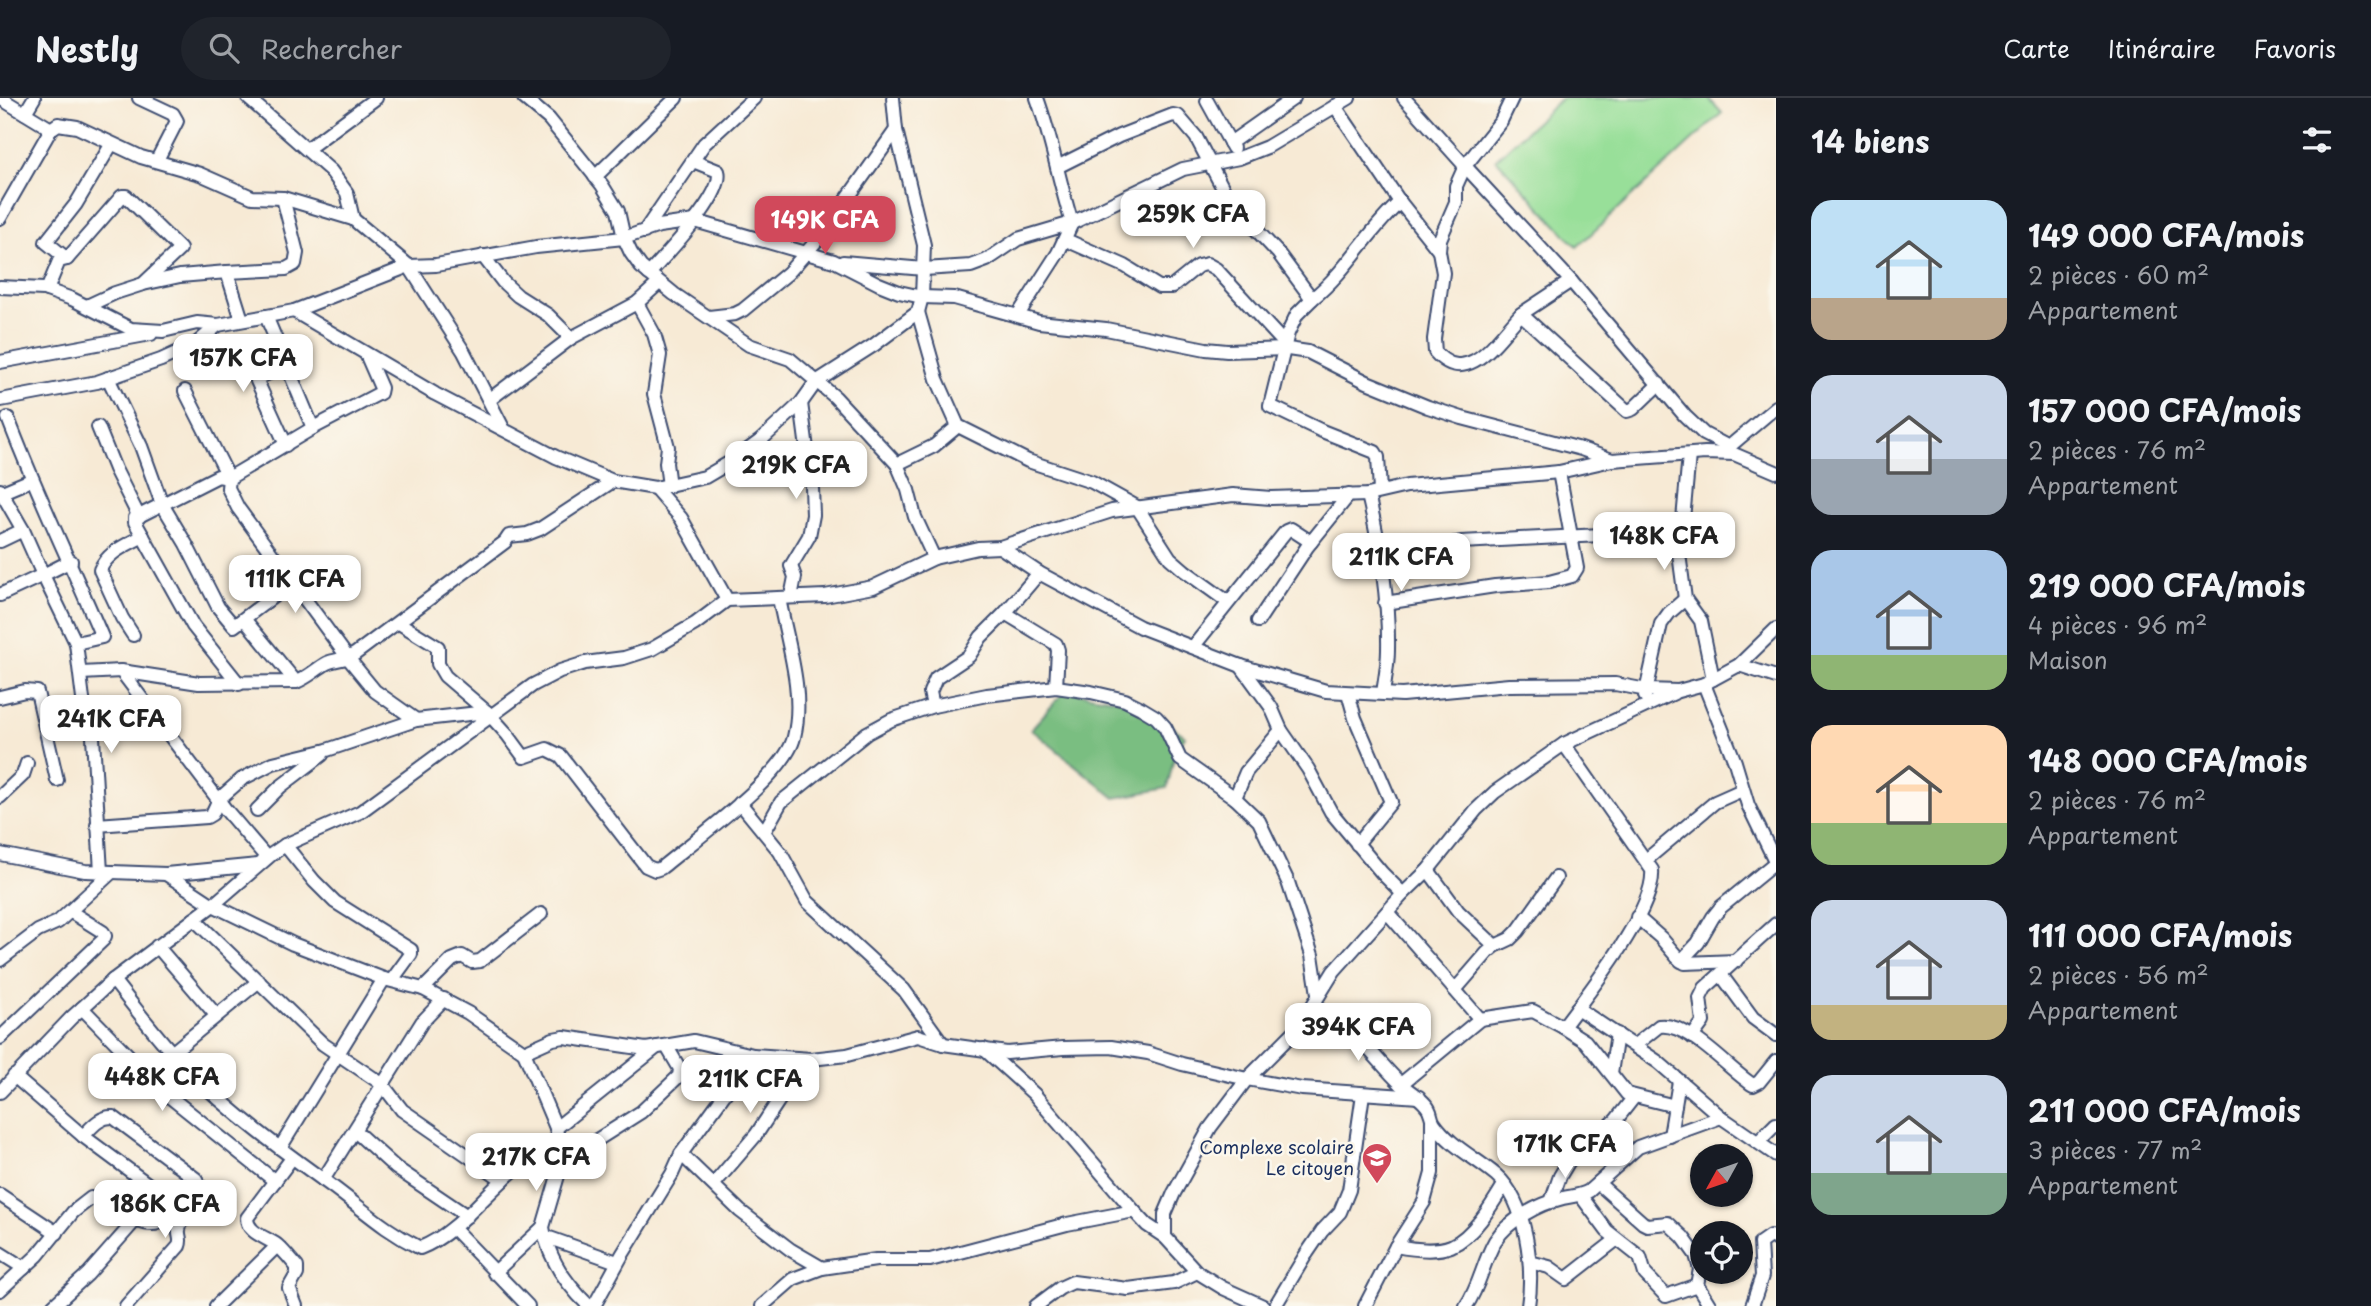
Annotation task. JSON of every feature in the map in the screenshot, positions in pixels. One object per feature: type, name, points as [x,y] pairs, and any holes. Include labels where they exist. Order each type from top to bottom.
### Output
[{"type":"street","points":[[0,98],[51,130]]},
{"type":"street","points":[[26,113],[34,98]]},
{"type":"street","points":[[139,98],[173,114],[177,121],[157,160]]},
{"type":"street","points":[[247,98],[320,160],[340,182],[347,193],[353,219]]},
{"type":"street","points":[[307,149],[376,98]]},
{"type":"street","points":[[524,98],[549,119],[595,177],[618,211],[624,238],[631,253],[654,279],[748,345],[790,359],[835,397],[897,464],[915,517],[934,558]]},
{"type":"street","points":[[595,177],[676,98]]},
{"type":"street","points":[[644,232],[710,138],[754,98]]},
{"type":"street","points":[[894,98],[896,130],[924,245],[922,297],[918,312],[937,379],[958,426],[1028,461],[1091,482],[1137,507],[1170,558],[1228,602]]},
{"type":"street","points":[[1018,315],[1066,240],[1072,223],[1049,131],[1037,98]]},
{"type":"street","points":[[1230,143],[1294,98]]},
{"type":"street","points":[[0,362],[118,341],[197,323],[218,325],[294,311],[409,266],[436,265],[536,247],[624,238],[659,226],[695,221],[834,261],[924,269],[971,266],[987,260],[1018,239],[1072,223],[1182,169],[1238,158],[1268,146],[1349,98]]},
{"type":"street","points":[[1404,98],[1571,281],[1704,434],[1726,449],[1776,472]]},
{"type":"street","points":[[1512,98],[1501,121],[1465,166],[1455,186],[1457,197],[1440,239],[1443,273],[1435,352],[1440,358],[1458,367],[1472,364],[1521,314],[1571,281]]},
{"type":"street","points":[[1207,101],[1238,158]]},
{"type":"street","points":[[1335,106],[1400,202],[1439,251]]},
{"type":"street","points":[[1057,167],[1119,136],[1175,115],[1196,137],[1230,202],[1279,253],[1312,299]]},
{"type":"street","points":[[2,211],[51,130],[58,124],[77,127],[111,145],[141,157],[200,174],[252,197],[283,198],[353,219],[409,266],[464,352],[503,428]]},
{"type":"street","points":[[709,317],[735,314],[743,310],[788,273],[820,237],[896,130]]},
{"type":"street","points":[[67,259],[46,242],[76,204],[111,145]]},
{"type":"street","points":[[489,400],[571,338],[637,303],[719,185],[719,171],[693,160]]},
{"type":"street","points":[[47,290],[59,261],[67,259],[122,196],[126,196],[180,249],[143,284]]},
{"type":"street","points":[[87,306],[115,293],[180,276],[286,269],[295,264],[297,253],[283,198]]},
{"type":"street","points":[[1383,693],[1388,653],[1374,493],[1378,457],[1375,452],[1270,406],[1283,346],[1297,314],[1339,274],[1374,227],[1400,202]]},
{"type":"street","points":[[1066,240],[1125,266],[1159,287],[1172,287],[1198,266],[1207,264],[1226,279],[1283,346]]},
{"type":"street","points":[[482,256],[518,296],[548,315],[571,338]]},
{"type":"street","points":[[834,261],[879,284],[922,297],[954,298],[1040,322],[1106,329],[1206,349],[1227,351],[1283,346],[1308,352],[1367,382],[1462,418],[1581,449],[1612,460]]},
{"type":"street","points":[[227,272],[242,320]]},
{"type":"street","points":[[0,287],[47,290],[87,306],[131,329],[163,331]]},
{"type":"street","points":[[637,303],[654,334],[660,355],[654,394],[668,447],[666,463],[669,486]]},
{"type":"street","points":[[294,311],[367,356],[556,457],[612,481],[655,488],[705,477],[720,469],[760,441],[801,403],[816,382],[874,345],[918,312]]},
{"type":"street","points":[[1521,314],[1627,411],[1633,409],[1659,384]]},
{"type":"street","points":[[266,316],[313,428]]},
{"type":"street","points":[[76,643],[102,637],[71,561],[4,420],[0,399],[108,378],[161,360],[196,344],[218,325]]},
{"type":"street","points":[[239,684],[208,648],[193,625],[135,518],[218,476],[229,478],[313,428],[380,393],[382,388],[367,356]]},
{"type":"street","points":[[285,366],[260,377],[257,381],[286,445]]},
{"type":"street","points":[[108,378],[141,446],[162,504],[218,607],[234,626],[291,583]]},
{"type":"street","points":[[185,391],[229,478],[228,488],[239,508],[291,583],[375,691],[416,720]]},
{"type":"street","points":[[399,623],[438,647],[438,664],[445,676],[489,713],[524,757],[547,749],[561,756],[650,869],[661,868],[762,784],[789,754],[795,736],[796,703],[785,598],[795,577],[791,566],[808,536],[813,515],[801,403]]},
{"type":"street","points":[[0,1092],[113,980],[213,905],[285,845],[360,812],[489,713],[533,685],[560,671],[585,663],[624,658],[652,649],[695,624],[727,600],[825,596],[873,587],[934,558],[978,548],[1000,547],[1112,511],[1137,507],[1233,495],[1272,498],[1374,493],[1407,486],[1559,472],[1612,460],[1689,455],[1726,449],[1776,407]]},
{"type":"street","points":[[897,464],[933,446],[958,426]]},
{"type":"street","points":[[98,427],[139,517]]},
{"type":"street","points":[[1681,961],[1698,943],[1721,907],[1776,862],[1742,790],[1708,681],[1701,621],[1685,599],[1678,546],[1689,455]]},
{"type":"street","points":[[1385,603],[1468,589],[1537,584],[1568,578],[1575,573],[1577,568],[1572,536],[1559,472]]},
{"type":"street","points":[[31,480],[0,492],[23,530],[76,643],[83,699],[93,737],[97,825],[107,872]]},
{"type":"street","points":[[81,673],[121,671],[187,681],[239,684],[296,682],[310,676],[327,663],[348,658],[399,623],[505,542],[509,536],[540,529],[612,481]]},
{"type":"street","points":[[655,488],[681,518],[727,600]]},
{"type":"street","points":[[1258,621],[1311,542],[1349,495]]},
{"type":"street","points":[[1193,647],[1286,531],[1291,529],[1311,542]]},
{"type":"street","points":[[0,541],[23,530]]},
{"type":"street","points":[[1380,559],[1461,542],[1622,534]]},
{"type":"street","points":[[133,635],[122,618],[100,570],[113,553],[143,536]]},
{"type":"street","points":[[1000,547],[1039,573],[1140,627],[1241,666],[1326,691],[1423,694],[1508,685],[1615,684],[1647,690],[1678,691]]},
{"type":"street","points":[[0,595],[71,561]]},
{"type":"street","points":[[933,706],[930,692],[936,678],[969,656],[981,637],[1039,573]]},
{"type":"street","points":[[1641,707],[1661,624],[1685,599]]},
{"type":"street","points":[[1005,613],[1056,644],[1056,687]]},
{"type":"street","points":[[245,620],[296,682]]},
{"type":"street","points":[[1165,1237],[1165,1214],[1210,1128],[1247,1079],[1300,1026],[1334,971],[1428,870],[1468,820],[1495,792],[1564,744],[1739,665],[1776,629]]},
{"type":"street","points":[[1739,665],[1776,677]]},
{"type":"street","points":[[1241,666],[1271,707],[1281,730],[1308,769],[1331,812],[1403,894]]},
{"type":"street","points":[[121,671],[219,799],[263,862]]},
{"type":"street","points":[[764,832],[781,802],[867,733],[891,720],[933,706],[987,695],[1056,687],[1125,700],[1156,717],[1165,727],[1177,757],[1235,798],[1259,821],[1288,882],[1312,956],[1316,1000],[1432,1112],[1432,1173],[1429,1188],[1424,1202],[1396,1246],[1365,1306]]},
{"type":"street","points":[[0,697],[25,691],[37,692],[58,780]]},
{"type":"street","points":[[1348,693],[1363,740],[1391,802],[1357,844]]},
{"type":"street","points":[[97,825],[207,817],[212,814],[219,799],[242,779],[273,764],[327,750],[416,720],[489,713]]},
{"type":"street","points":[[1235,798],[1246,772],[1281,730]]},
{"type":"street","points":[[1563,1027],[1596,985],[1637,917],[1653,878],[1646,860],[1616,822],[1564,744]]},
{"type":"street","points":[[257,810],[280,787],[327,750]]},
{"type":"street","points":[[0,797],[23,775],[27,763]]},
{"type":"street","points":[[1646,860],[1715,802],[1742,790]]},
{"type":"street","points":[[740,803],[780,852],[807,901],[904,990],[943,1044]]},
{"type":"street","points":[[280,1148],[388,980],[411,954],[411,950],[335,902],[285,845]]},
{"type":"street","points":[[0,854],[107,872],[166,874],[263,862]]},
{"type":"street","points":[[1428,870],[1458,911],[1495,946]]},
{"type":"street","points":[[0,960],[38,931],[53,926],[71,912],[107,872]]},
{"type":"street","points":[[166,874],[213,905],[293,944],[388,980],[423,989],[444,999],[524,1052],[557,1133],[562,1162],[544,1231],[494,1273]]},
{"type":"street","points":[[1455,990],[1495,946],[1510,939],[1518,931],[1556,878]]},
{"type":"street","points":[[0,1038],[103,940],[103,932],[71,912]]},
{"type":"street","points":[[1387,912],[1480,1019]]},
{"type":"street","points":[[423,989],[452,960],[462,956],[472,962],[480,961],[541,914]]},
{"type":"street","points":[[1637,917],[1661,938],[1681,961],[1694,964],[1735,961]]},
{"type":"street","points":[[194,919],[302,1026],[382,1084],[402,1110],[503,1180]]},
{"type":"street","points":[[1692,1037],[1703,1022],[1700,998],[1702,993],[1776,924]]},
{"type":"street","points":[[157,946],[216,1015]]},
{"type":"street","points":[[1722,975],[1753,1018],[1776,1035]]},
{"type":"street","points":[[113,980],[191,1073],[292,1158],[383,1228],[419,1248],[435,1242],[453,1228],[557,1133],[662,1047]]},
{"type":"street","points":[[145,1075],[259,981]]},
{"type":"street","points":[[323,1180],[422,1021],[444,999]]},
{"type":"street","points":[[82,1008],[145,1075],[185,1111],[275,1181]]},
{"type":"street","points":[[1577,1008],[1635,1045],[1721,1117],[1776,1155]]},
{"type":"street","points":[[1401,1084],[1480,1019],[1530,1010],[1585,1041],[1625,1092],[1634,1097],[1653,1099],[1675,1106]]},
{"type":"street","points":[[1635,1045],[1661,1025],[1671,1027],[1692,1037],[1753,1085],[1759,1082],[1776,1061]]},
{"type":"street","points":[[1611,1073],[1617,1034]]},
{"type":"street","points":[[524,1052],[564,1037],[646,1049],[694,1041],[753,1055],[806,1059],[847,1055],[918,1037],[943,1044],[1007,1053],[1111,1047],[1302,1089],[1419,1097]]},
{"type":"street","points":[[562,1162],[641,1112],[679,1076],[680,1069],[662,1047]]},
{"type":"street","points":[[984,1049],[1034,1094],[1134,1211],[1147,1225],[1165,1237],[1197,1272],[1223,1288],[1263,1306]]},
{"type":"street","points":[[544,1231],[561,1274],[592,1306],[672,1174],[681,1154],[753,1055]]},
{"type":"street","points":[[714,1184],[756,1135],[806,1059]]},
{"type":"street","points":[[14,1076],[83,1136],[176,1205],[186,1216]]},
{"type":"street","points":[[1671,1136],[1679,1081]]},
{"type":"street","points":[[1275,1306],[1305,1256],[1340,1212],[1349,1190],[1363,1094]]},
{"type":"street","points":[[1551,1202],[1560,1176],[1569,1161],[1601,1135],[1634,1097]]},
{"type":"street","points":[[83,1136],[101,1119],[106,1116],[113,1117],[196,1179],[201,1196],[197,1206],[186,1216],[179,1229],[179,1246],[126,1306]]},
{"type":"street","points":[[1466,1306],[1501,1232],[1520,1217],[1551,1202],[1581,1196],[1638,1147],[1721,1117]]},
{"type":"street","points":[[1432,1121],[1464,1152],[1498,1176],[1516,1205],[1531,1262],[1528,1306]]},
{"type":"street","points":[[1758,1142],[1776,1124]]},
{"type":"street","points":[[355,1131],[396,1168],[467,1216]]},
{"type":"street","points":[[681,1154],[740,1211],[765,1231],[822,1268]]},
{"type":"street","points":[[292,1158],[247,1218],[247,1223],[250,1228],[277,1245],[297,1267],[297,1274],[289,1288],[296,1306]]},
{"type":"street","points":[[1598,1182],[1643,1223],[1668,1223],[1675,1228],[1696,1255],[1700,1269],[1698,1285],[1710,1306]]},
{"type":"street","points":[[1396,1246],[1448,1247],[1456,1243],[1485,1217],[1504,1185]]},
{"type":"street","points":[[0,1195],[57,1233]]},
{"type":"street","points":[[1581,1196],[1593,1215],[1616,1240],[1640,1257],[1645,1273],[1666,1296],[1698,1285]]},
{"type":"street","points":[[0,1290],[57,1233],[73,1212],[91,1198]]},
{"type":"street","points":[[53,1306],[88,1274],[134,1223],[138,1221],[158,1224],[176,1205]]},
{"type":"street","points":[[762,1306],[793,1279],[822,1268],[876,1260],[930,1260],[1067,1224],[1134,1211]]},
{"type":"street","points":[[1485,1217],[1501,1232]]},
{"type":"street","points":[[453,1228],[528,1306]]},
{"type":"street","points":[[544,1231],[617,1262]]},
{"type":"street","points":[[1754,1306],[1763,1267],[1760,1243],[1769,1236],[1776,1239]]},
{"type":"street","points":[[1531,1262],[1549,1267],[1566,1279],[1616,1240]]},
{"type":"street","points":[[216,1306],[277,1245]]},
{"type":"street","points":[[0,1253],[24,1268]]},
{"type":"street","points":[[1036,1306],[1073,1282],[1128,1289],[1174,1283],[1197,1272]]},
{"type":"green space","points":[[1562,98],[1708,98],[1722,113],[1577,247],[1496,159]]},
{"type":"green space","points":[[1065,691],[1139,703],[1185,736],[1176,750],[1167,788],[1115,798],[1031,729]]},
{"type":"place","name":"Complexe scolaire Le citoyen","points":[[1377,1185]]}]
